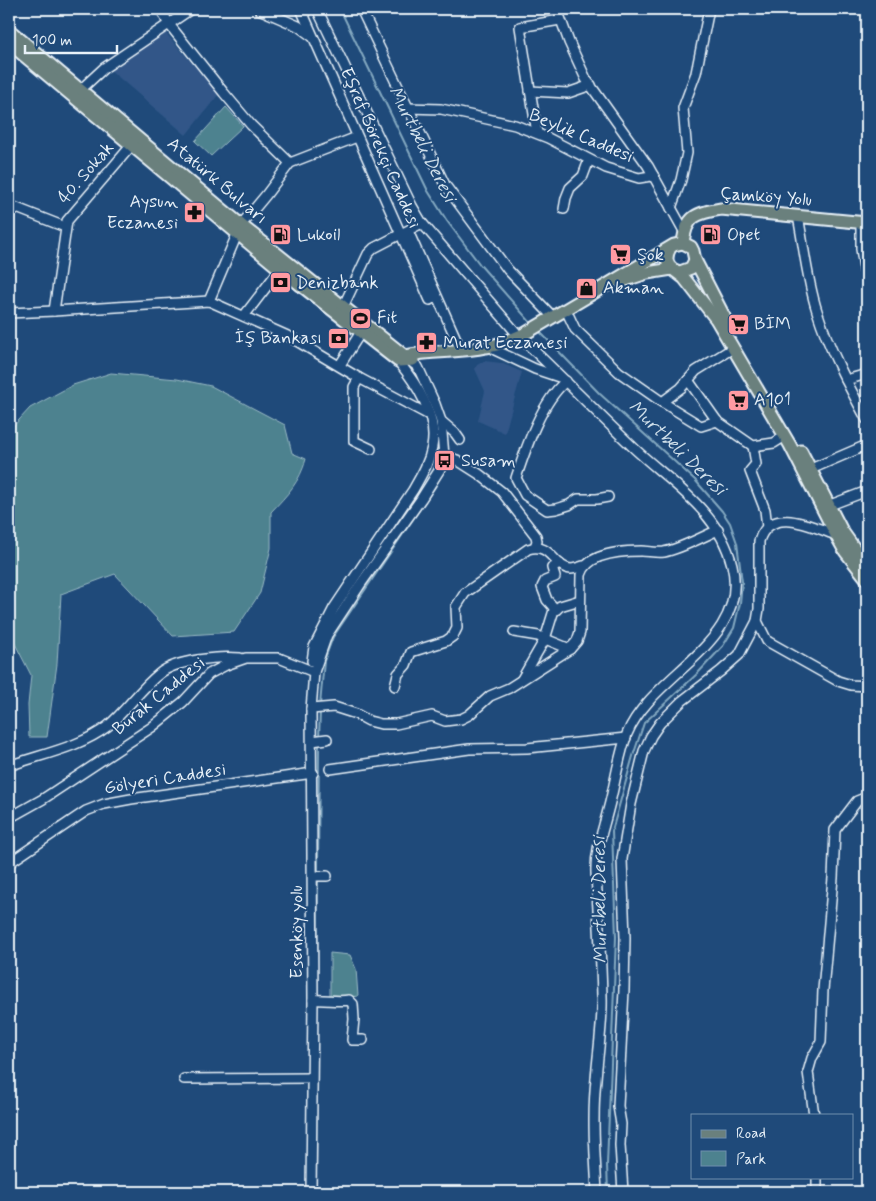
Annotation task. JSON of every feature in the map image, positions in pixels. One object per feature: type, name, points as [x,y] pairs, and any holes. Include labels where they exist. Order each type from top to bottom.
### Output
[{"type":"main road","name":"Atatürk Bulvarı","points":[[9,30],[131,146],[343,307],[407,360]]},
{"type":"main road","name":"Atatürk Bulvarı","points":[[9,43],[76,94],[240,229],[280,269],[361,332],[407,360]]},
{"type":"main road","name":"Çamköy Yolu","points":[[684,231],[688,223],[696,215],[702,212],[721,209],[864,222]]},
{"type":"main road","points":[[683,243],[684,231]]},
{"type":"main road","points":[[407,360],[474,354],[495,350],[555,319],[645,261],[678,243],[687,244],[694,251],[695,260],[723,316],[811,469],[842,531],[867,566]]},
{"type":"main road","points":[[670,248],[666,256],[669,265],[684,278],[716,319],[784,436],[845,551],[867,579]]},
{"type":"main road","points":[[555,319],[568,314],[623,280],[647,273],[688,270],[695,260]]},
{"type":"main road","points":[[407,360],[486,347],[524,336]]},
{"type":"street","points":[[162,9],[168,23],[251,125],[290,163]]},
{"type":"street","points":[[76,94],[104,68],[191,9]]},
{"type":"street","points":[[259,9],[298,26],[314,37]]},
{"type":"street","name":"Eşref Börekçi Caddesi","points":[[301,9],[357,137],[461,350]]},
{"type":"street","points":[[318,9],[408,198],[422,222],[566,381],[636,450],[708,516],[718,530],[733,568],[734,587],[731,606],[726,620],[699,653],[637,715],[626,738],[601,832],[596,870],[602,998],[594,1140],[597,1192]]},
{"type":"street","points":[[361,9],[407,108],[450,192],[508,270],[555,319]]},
{"type":"street","points":[[557,9],[579,66],[641,156],[684,231]]},
{"type":"street","points":[[671,208],[681,180],[687,153],[684,108],[696,73],[709,9]]},
{"type":"street","points":[[537,133],[520,27],[560,20]]},
{"type":"street","points":[[530,91],[568,93],[591,85]]},
{"type":"street","name":"Beylik Caddesi","points":[[407,108],[441,109],[515,125],[537,133],[606,168],[639,178],[653,175]]},
{"type":"street","points":[[209,301],[240,229],[290,163],[357,137]]},
{"type":"street","name":"40. Sokak","points":[[54,311],[67,221],[131,146]]},
{"type":"street","points":[[564,208],[570,188],[583,176],[589,160]]},
{"type":"street","points":[[9,205],[66,227]]},
{"type":"street","points":[[798,216],[810,287],[817,312],[846,380],[867,420]]},
{"type":"street","points":[[343,307],[368,254],[374,248],[422,222]]},
{"type":"street","points":[[864,222],[861,249],[867,286]]},
{"type":"street","name":"Eşref Börekçi Caddesi","points":[[404,233],[430,300]]},
{"type":"street","points":[[244,316],[280,269]]},
{"type":"street","points":[[9,313],[209,301],[290,337],[359,378],[429,415]]},
{"type":"street","points":[[568,314],[575,329],[619,372],[701,426],[717,421]]},
{"type":"street","points":[[340,365],[361,332]]},
{"type":"street","points":[[662,402],[681,388],[696,371],[733,348]]},
{"type":"street","points":[[495,350],[530,367],[566,381]]},
{"type":"street","points":[[314,672],[312,659],[314,647],[321,630],[425,469],[432,444],[432,433],[429,415],[407,360]]},
{"type":"street","points":[[314,672],[327,635],[421,499],[440,469],[444,456],[441,421],[418,367],[407,360]]},
{"type":"street","points":[[846,380],[867,374]]},
{"type":"street","points":[[359,378],[354,387],[354,441],[371,449]]},
{"type":"street","points":[[688,380],[717,421],[753,446],[774,443],[784,436]]},
{"type":"street","points":[[566,381],[549,398],[527,446],[516,478],[525,495],[547,510],[556,509],[578,499],[608,497]]},
{"type":"street","points":[[441,421],[460,440]]},
{"type":"street","points":[[811,469],[867,445]]},
{"type":"street","points":[[753,446],[756,464],[750,471],[765,510],[767,527]]},
{"type":"street","points":[[444,456],[457,460],[502,492],[536,536],[535,547]]},
{"type":"street","points":[[830,505],[867,491]]},
{"type":"street","points":[[623,1192],[620,1145],[621,1124],[618,1106],[625,938],[622,859],[631,804],[644,751],[656,729],[682,700],[721,671],[738,654],[757,621],[759,609],[759,541],[762,531],[776,521],[788,520],[804,523],[836,535]]},
{"type":"street","points":[[395,686],[398,674],[406,665],[411,652],[446,641],[453,636],[457,628],[456,607],[465,593],[528,548],[542,548],[560,564],[570,569],[583,566],[595,559],[623,552],[665,552],[718,530]]},
{"type":"street","points":[[554,610],[547,600],[542,587],[545,581],[555,577],[552,568],[560,564]]},
{"type":"street","points":[[317,709],[334,706],[381,724],[396,724],[432,716],[445,721],[460,719],[469,715],[490,696],[500,693],[522,680],[570,649],[577,641],[580,632],[581,575],[583,566]]},
{"type":"street","points":[[522,680],[546,639],[554,610],[560,606],[580,600]]},
{"type":"street","points":[[757,621],[767,641],[838,681],[867,686]]},
{"type":"street","points":[[514,632],[538,636],[570,649]]},
{"type":"street","points":[[9,766],[71,746],[107,726],[160,672],[196,660],[222,656],[246,658]]},
{"type":"street","name":"Burak Caddesi","points":[[9,818],[43,799],[152,727],[183,702],[209,674],[226,665],[246,658],[280,658],[314,672]]},
{"type":"street","name":"Esenköy yolu","points":[[311,1192],[312,1078],[319,876],[313,773],[319,740],[314,672]]},
{"type":"street","points":[[330,769],[469,749],[527,748],[626,738]]},
{"type":"street","name":"Gölyeri Caddesi","points":[[9,863],[86,811],[104,804],[313,773]]},
{"type":"street","points":[[814,1114],[808,1072],[812,1058],[821,1042],[823,990],[834,878],[835,830],[857,801],[867,796]]},
{"type":"street","points":[[316,1000],[338,1002],[349,1000],[353,1004],[352,1040],[363,1040]]},
{"type":"street","points":[[184,1079],[312,1078]]},
{"type":"street","points":[[816,1178],[817,1192]]},
{"type":"shaded area","points":[[165,32],[219,94],[186,135],[110,70]]},
{"type":"shaded area","points":[[484,361],[501,363],[522,372],[505,433],[478,421],[485,391],[475,369],[477,365]]},
{"type":"green space","points":[[226,107],[243,126],[211,156],[195,141]]},
{"type":"green space","points":[[111,373],[177,379],[211,386],[285,425],[292,453],[306,459],[297,481],[271,512],[271,548],[260,593],[234,632],[173,636],[115,574],[61,594],[57,664],[47,737],[29,737],[28,705],[31,675],[9,632],[9,431],[30,408],[73,385]]},
{"type":"green space","points":[[330,953],[350,955],[356,969],[358,996],[342,998],[330,996]]},
{"type":"waterway","name":"Murtbeli Deresi","points":[[340,9],[428,191],[447,221],[481,266],[531,323]]},
{"type":"waterway","name":"Murtbeli Deresi","points":[[538,330],[600,394],[695,480],[722,511],[730,523],[737,543],[742,582],[740,603],[734,628],[723,646],[698,673],[644,723],[612,831],[616,937],[607,1165],[608,1192]]},
{"type":"waterway","points":[[320,705],[324,661],[333,637],[435,487],[446,466]]},
{"type":"waterway","points":[[319,737],[320,712]]},
{"type":"waterway","points":[[318,872],[319,742]]},
{"type":"waterway","points":[[317,997],[318,880]]},
{"type":"waterway","points":[[316,1192],[317,1002]]},
{"type":"place","name":"Aysun Eczanesi","points":[[194,212]]},
{"type":"place","name":"Lukoil","points":[[281,235]]},
{"type":"place","name":"Opet","points":[[711,235]]},
{"type":"place","name":"Şok","points":[[621,255]]},
{"type":"place","name":"Denizbank","points":[[280,283]]},
{"type":"place","name":"Akman","points":[[587,288]]},
{"type":"place","name":"Fit","points":[[361,318]]},
{"type":"place","name":"BİM","points":[[738,324]]},
{"type":"place","name":"İş Bankası","points":[[338,338]]},
{"type":"place","name":"Murat Eczanesi","points":[[427,343]]},
{"type":"place","name":"A101","points":[[738,400]]},
{"type":"place","name":"Susam","points":[[445,461]]}]
